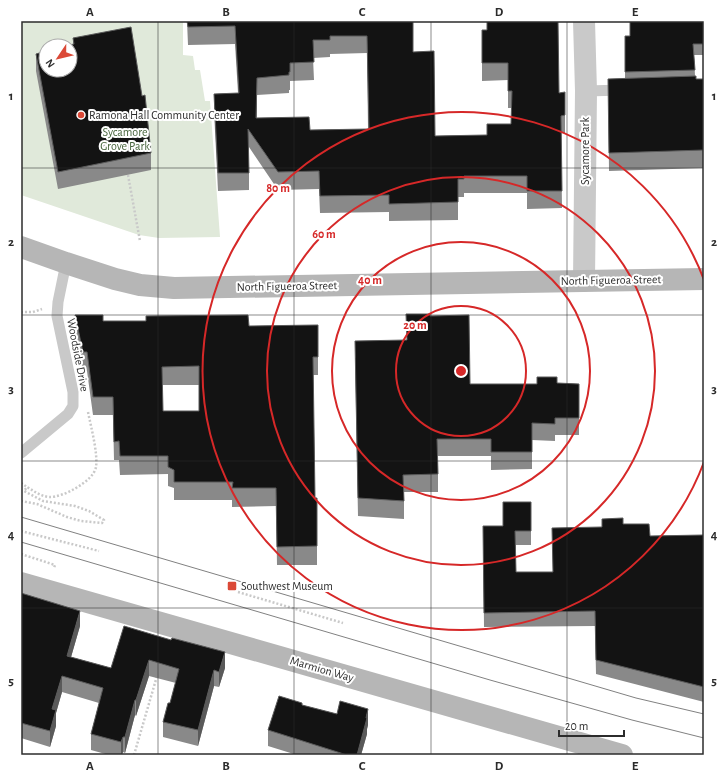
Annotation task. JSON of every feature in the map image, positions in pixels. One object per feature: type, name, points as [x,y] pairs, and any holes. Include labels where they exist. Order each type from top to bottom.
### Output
[{"type":"main road","name":"North Figueroa Street","points":[[21,246],[115,279],[140,285],[174,288],[704,279]]},
{"type":"main road","name":"Marmion Way","points":[[21,583],[622,755]]},
{"type":"street","name":"Sycamore Park","points":[[584,21],[586,91],[584,281]]},
{"type":"lane","points":[[586,91],[633,90]]},
{"type":"lane","name":"Woodside Drive","points":[[21,454],[68,414],[73,406],[74,392],[57,316],[58,302],[66,263]]},
{"type":"path","points":[[128,175],[140,241]]},
{"type":"path","points":[[21,312],[33,312],[44,308]]},
{"type":"path","points":[[21,483],[42,496],[50,497],[58,496],[81,485],[94,474],[96,467],[94,439],[90,420]]},
{"type":"path","points":[[21,501],[37,504],[80,521],[102,523],[104,520],[89,511],[75,506],[54,504],[36,499],[24,491],[27,487]]},
{"type":"path","points":[[21,530],[99,551]]},
{"type":"path","points":[[21,554],[55,565],[54,568]]},
{"type":"path","points":[[238,592],[343,623]]},
{"type":"path","points":[[134,755],[158,672]]},
{"type":"green space","name":"Sycamore Grove Park","points":[[21,21],[183,21],[183,55],[193,56],[195,70],[200,70],[205,101],[210,101],[220,237],[159,238],[139,235],[21,195]]},
{"type":"building","points":[[187,21],[413,21],[413,52],[434,51],[435,136],[487,135],[487,124],[511,124],[512,91],[508,91],[508,63],[482,63],[482,30],[487,30],[487,21],[558,21],[559,93],[565,92],[565,115],[561,116],[562,191],[527,191],[527,176],[464,176],[464,179],[458,179],[458,202],[389,204],[389,195],[320,196],[319,171],[278,172],[248,129],[249,173],[218,173],[214,94],[239,93],[235,26],[188,27]],"holes":[[[330,36],[367,36],[369,129],[310,130],[309,117],[256,118],[257,78],[289,75],[290,63],[314,62],[313,40],[330,40]]]},
{"type":"building","points":[[630,21],[704,21],[704,44],[693,44],[695,70],[625,72],[625,36],[630,36]]},
{"type":"building","name":"Ramona Hall Community Center","points":[[131,27],[142,96],[145,95],[151,153],[58,172],[40,78],[78,78],[78,38],[73,38]]},
{"type":"building","name":"Ramona Hall Community Center","points":[[38,53],[38,65],[36,54]]},
{"type":"building","points":[[696,76],[696,79],[704,79],[704,150],[609,153],[608,79]]},
{"type":"building","points":[[406,314],[430,314],[430,316],[469,315],[470,384],[537,384],[537,377],[557,377],[557,383],[579,384],[579,418],[555,418],[555,424],[532,423],[532,452],[491,452],[491,439],[437,439],[438,474],[403,475],[404,501],[358,498],[355,341],[407,340]]},
{"type":"building","points":[[75,315],[103,315],[103,321],[146,321],[146,316],[248,315],[249,326],[318,325],[318,357],[313,357],[317,546],[277,547],[276,488],[232,488],[233,482],[174,482],[174,470],[168,467],[168,456],[120,456],[119,441],[114,442],[113,397],[93,397],[87,352],[83,352]],"holes":[[[199,366],[199,411],[163,411],[162,367]]]},
{"type":"building","points":[[503,502],[531,502],[531,531],[515,531],[516,572],[553,572],[552,528],[602,527],[602,519],[623,518],[623,524],[649,524],[650,536],[704,535],[704,687],[596,660],[595,611],[484,613],[483,526],[503,526]]},
{"type":"building","points":[[21,593],[80,611],[67,656],[111,668],[124,626],[171,640],[172,638],[225,652],[219,672],[214,670],[198,730],[163,722],[168,703],[170,703],[179,669],[149,660],[135,700],[125,737],[123,737],[121,742],[91,734],[103,688],[62,676],[52,709],[56,710],[50,731],[21,723]]},
{"type":"building","points":[[279,696],[302,703],[302,705],[337,714],[340,701],[368,709],[357,755],[347,755],[268,730]]},
{"type":"tram line","points":[[21,517],[636,698],[704,714]]},
{"type":"tram line","points":[[21,542],[490,680],[632,720],[704,738]]},
{"type":"place","name":"Ramona Hall Community Center","points":[[81,115]]},
{"type":"place","name":"Southwest Museum","points":[[232,586]]}]
